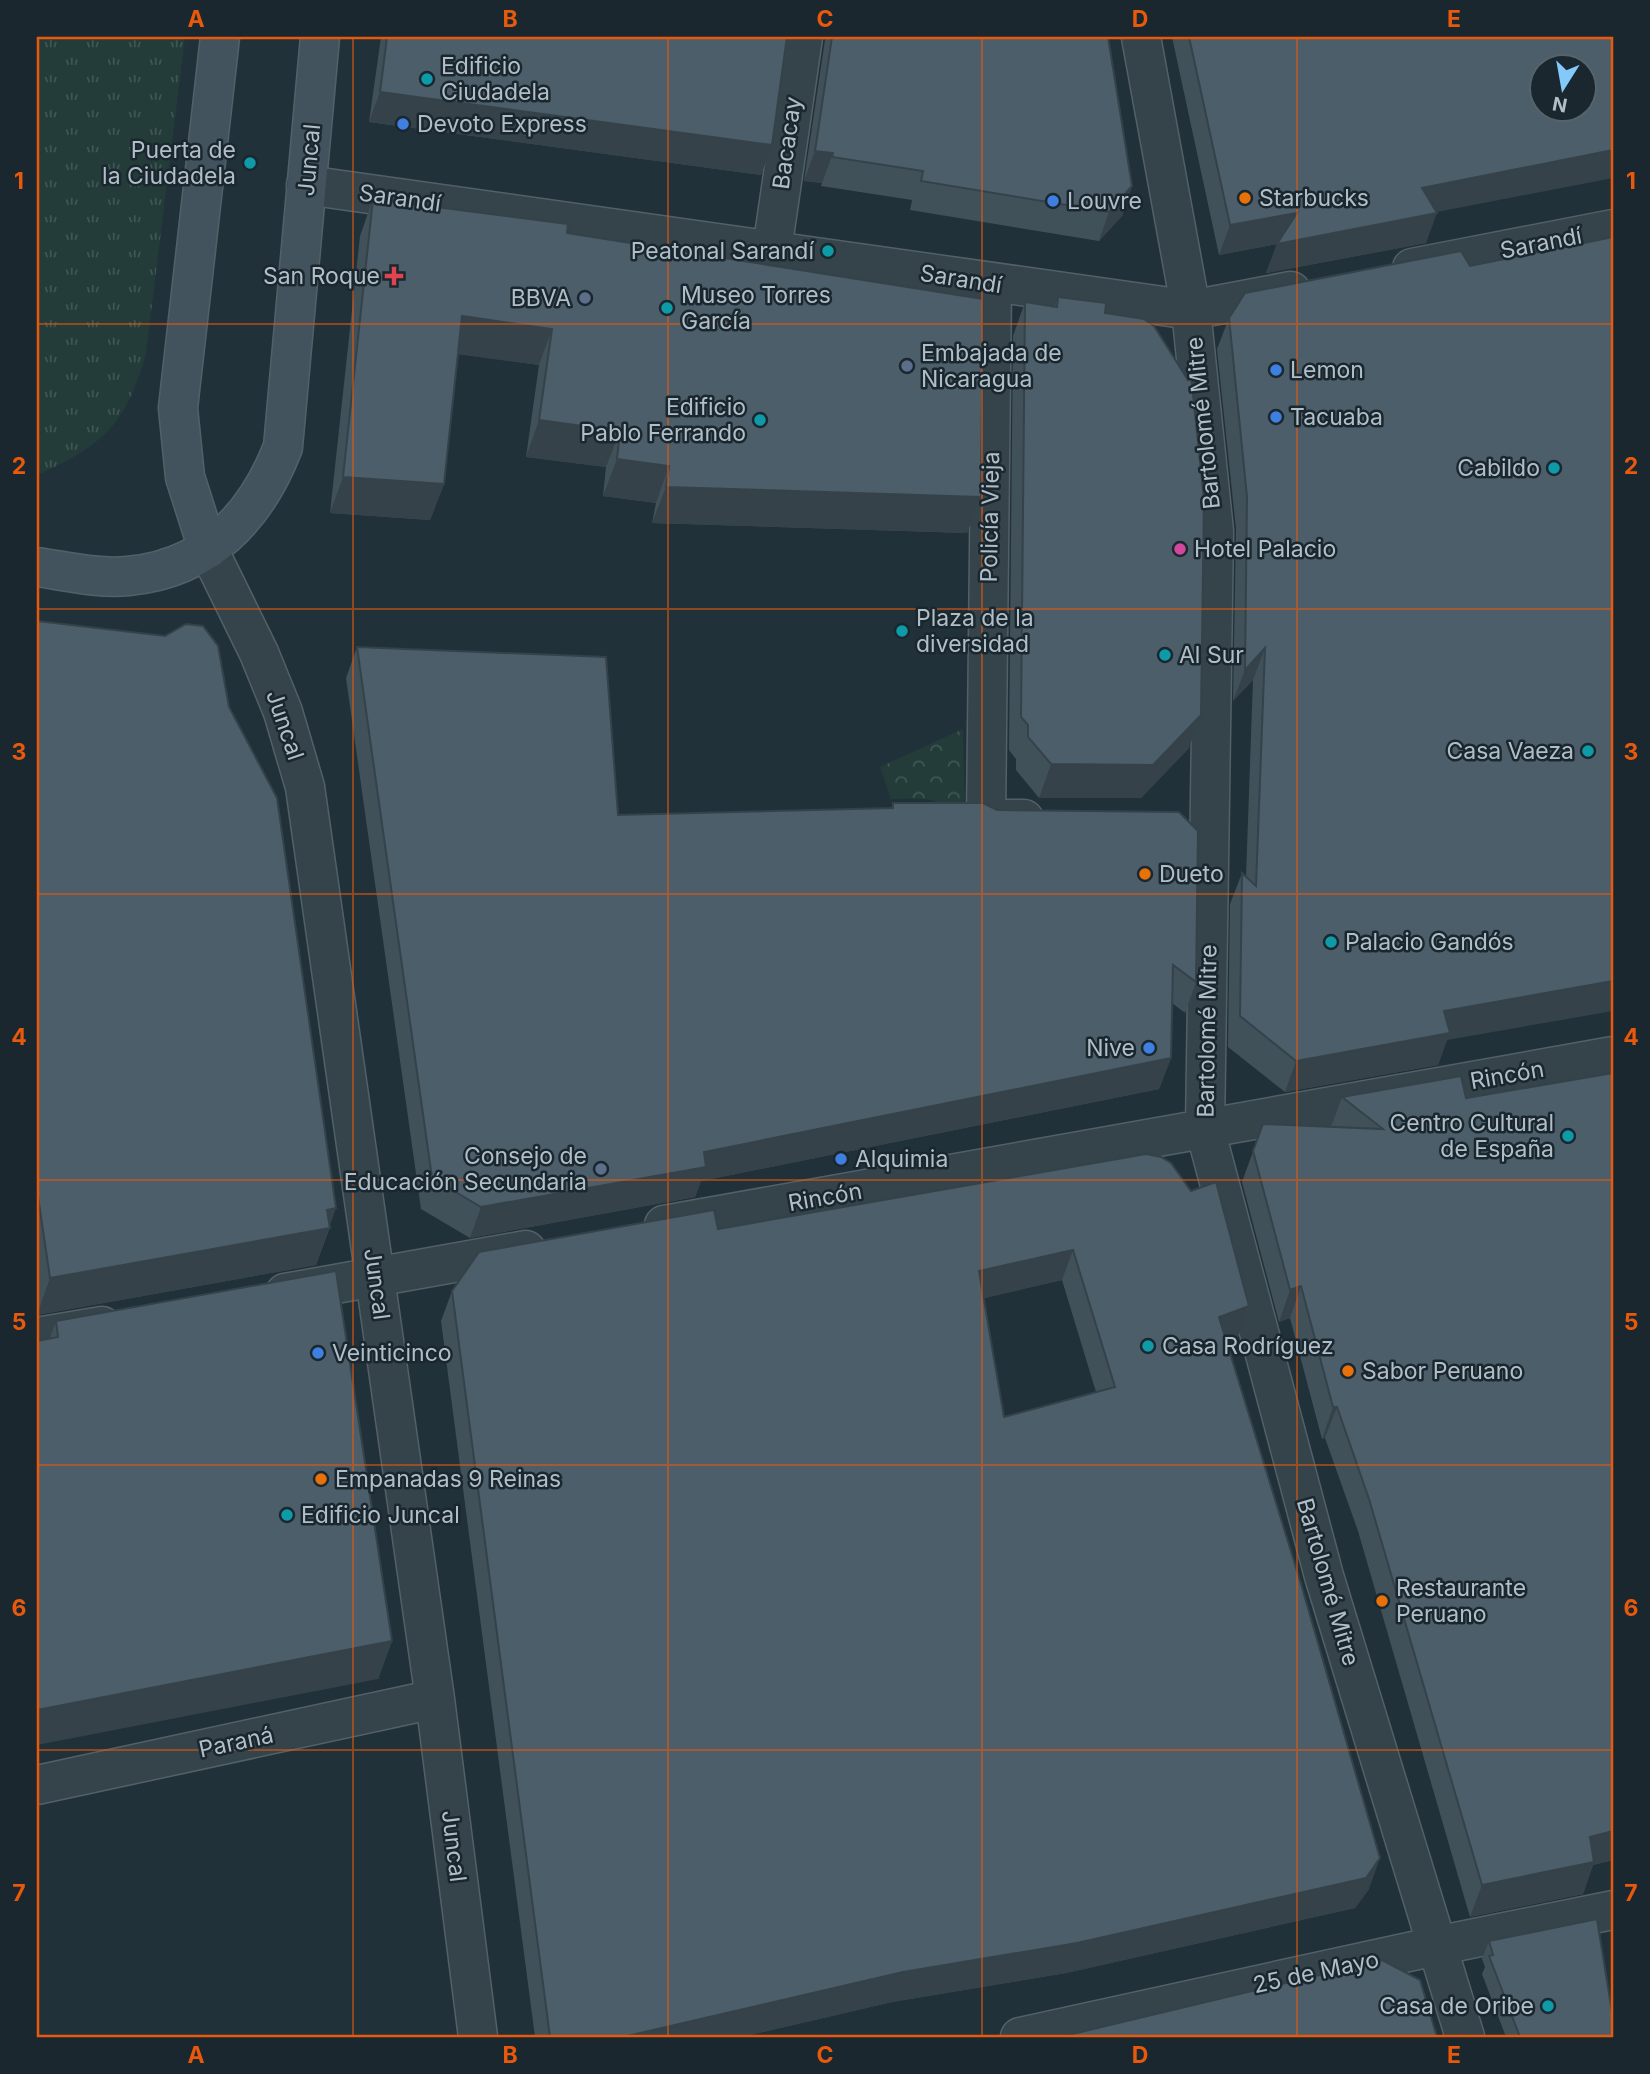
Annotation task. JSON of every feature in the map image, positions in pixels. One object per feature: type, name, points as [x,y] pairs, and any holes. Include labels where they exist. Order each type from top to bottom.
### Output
[{"type":"street","name":"Juncal","points":[[220,37],[178,408],[185,477],[208,549],[259,653],[283,712],[305,787],[435,1699],[478,2037]]},
{"type":"street","name":"Juncal","points":[[208,549],[244,519],[269,483],[283,447],[320,37]]},
{"type":"street","name":"Bacacay","points":[[772,250],[803,37]]},
{"type":"street","name":"Bartolomé Mitre","points":[[1141,37],[1191,310],[1214,531],[1212,821],[1205,1129],[1324,1576],[1465,2037]]},
{"type":"street","name":"Sarandí","points":[[306,185],[1191,310],[1327,284]]},
{"type":"street","name":"Sarandí","points":[[1382,274],[1613,229]]},
{"type":"street","name":"Policía Vieja","points":[[992,284],[986,819],[1053,820]]},
{"type":"street","points":[[37,567],[127,576],[172,567],[208,549]]},
{"type":"street","points":[[1172,820],[1212,821]]},
{"type":"street","name":"Rincón","points":[[634,1231],[1613,1056]]},
{"type":"street","points":[[254,1299],[566,1243]]},
{"type":"street","points":[[37,1338],[132,1321]]},
{"type":"street","name":"Paraná","points":[[37,1785],[435,1699]]},
{"type":"street","name":"25 de Mayo","points":[[1020,2037],[1613,1910]]},
{"type":"green space","points":[[37,37],[185,37],[146,353],[138,377],[120,415],[96,442],[37,475]]},
{"type":"green space","points":[[963,729],[965,822],[947,807],[931,800],[891,799],[880,767]]},
{"type":"building","points":[[387,37],[787,37],[772,145],[380,92]]},
{"type":"building","points":[[832,37],[1108,37],[1132,186],[1109,212],[921,181],[923,171],[832,157],[833,153],[815,151]]},
{"type":"building","points":[[1189,37],[1613,37],[1613,150],[1422,188],[1437,213],[1277,244],[1297,213],[1230,225]]},
{"type":"building","points":[[373,199],[568,224],[567,233],[983,299],[981,497],[666,487],[669,466],[617,459],[620,431],[539,420],[552,329],[462,316],[444,484],[343,477]]},
{"type":"building","points":[[1613,237],[1613,981],[1444,1011],[1450,1033],[1296,1061],[1240,1016],[1242,873],[1256,886],[1265,648],[1245,670],[1247,497],[1229,318],[1245,293],[1461,251],[1470,266]]},
{"type":"building","points":[[1058,297],[1106,303],[1105,313],[1144,319],[1154,326],[1188,380],[1191,375],[1204,499],[1201,715],[1153,765],[1051,764],[1028,737],[1028,725],[1021,717],[1025,302],[1057,307]]},
{"type":"building","points":[[37,621],[165,636],[186,624],[203,626],[218,646],[229,707],[277,798],[336,1208],[327,1210],[330,1228],[50,1278],[37,1190]]},
{"type":"building","points":[[357,647],[606,657],[618,815],[893,808],[893,803],[983,803],[997,810],[1179,812],[1198,831],[1196,982],[1173,965],[1171,1058],[704,1152],[706,1167],[481,1207],[432,1178]]},
{"type":"building","points":[[1613,1073],[1613,1831],[1590,1837],[1594,1862],[1482,1885],[1369,1499],[1337,1407],[1333,1407],[1301,1286],[1290,1290],[1253,1151],[1263,1124],[1383,1129],[1342,1097],[1461,1076],[1466,1098]]},
{"type":"building","points":[[1146,1154],[1161,1157],[1171,1163],[1191,1191],[1216,1182],[1249,1306],[1219,1317],[1301,1584],[1380,1858],[1366,1878],[1077,1943],[903,1972],[623,2037],[550,2037],[452,1291],[479,1252],[714,1210],[718,1229]],"holes":[[[1073,1250],[1115,1387],[1004,1417],[979,1271]]]},
{"type":"building","points":[[336,1271],[392,1641],[37,1710],[37,1341],[58,1337],[56,1321]]},
{"type":"building","name":"Casa de Oribe","points":[[1597,1919],[1613,2018],[1613,2037],[1520,2037],[1489,1956],[1493,1955],[1489,1941]]},
{"type":"building","points":[[1382,1960],[1420,1980],[1437,2037],[1060,2037]]},
{"type":"place","name":"Edificio Ciudadela","points":[[427,79]]},
{"type":"place","name":"Devoto Express","points":[[403,124]]},
{"type":"place","name":"Puerta de la Ciudadela","points":[[250,163]]},
{"type":"place","name":"Starbucks","points":[[1245,198]]},
{"type":"place","name":"Louvre","points":[[1053,201]]},
{"type":"place","name":"Peatonal Sarandí","points":[[828,251]]},
{"type":"place","name":"San Roque","points":[[394,276]]},
{"type":"place","name":"BBVA","points":[[585,298]]},
{"type":"place","name":"Museo Torres García","points":[[667,308]]},
{"type":"place","name":"Embajada de Nicaragua","points":[[907,366]]},
{"type":"place","name":"Lemon","points":[[1276,370]]},
{"type":"place","name":"Tacuaba","points":[[1276,417]]},
{"type":"place","name":"Edificio Pablo Ferrando","points":[[760,420]]},
{"type":"place","name":"Cabildo","points":[[1554,468]]},
{"type":"place","name":"Hotel Palacio","points":[[1180,549]]},
{"type":"place","name":"Plaza de la diversidad","points":[[902,631]]},
{"type":"place","name":"Al Sur","points":[[1165,655]]},
{"type":"place","name":"Casa Vaeza","points":[[1588,751]]},
{"type":"place","name":"Dueto","points":[[1145,874]]},
{"type":"place","name":"Palacio Gandós","points":[[1331,942]]},
{"type":"place","name":"Nive","points":[[1149,1048]]},
{"type":"place","name":"Centro Cultural de España","points":[[1568,1136]]},
{"type":"place","name":"Alquimia","points":[[841,1159]]},
{"type":"place","name":"Consejo de Educación Secundaria","points":[[601,1169]]},
{"type":"place","name":"Casa Rodríguez","points":[[1148,1346]]},
{"type":"place","name":"Veinticinco","points":[[318,1353]]},
{"type":"place","name":"Sabor Peruano","points":[[1348,1371]]},
{"type":"place","name":"Empanadas 9 Reinas","points":[[321,1479]]},
{"type":"place","name":"Edificio Juncal","points":[[287,1515]]},
{"type":"place","name":"Restaurante Peruano","points":[[1382,1601]]},
{"type":"place","name":"Casa de Oribe","points":[[1548,2006]]}]
